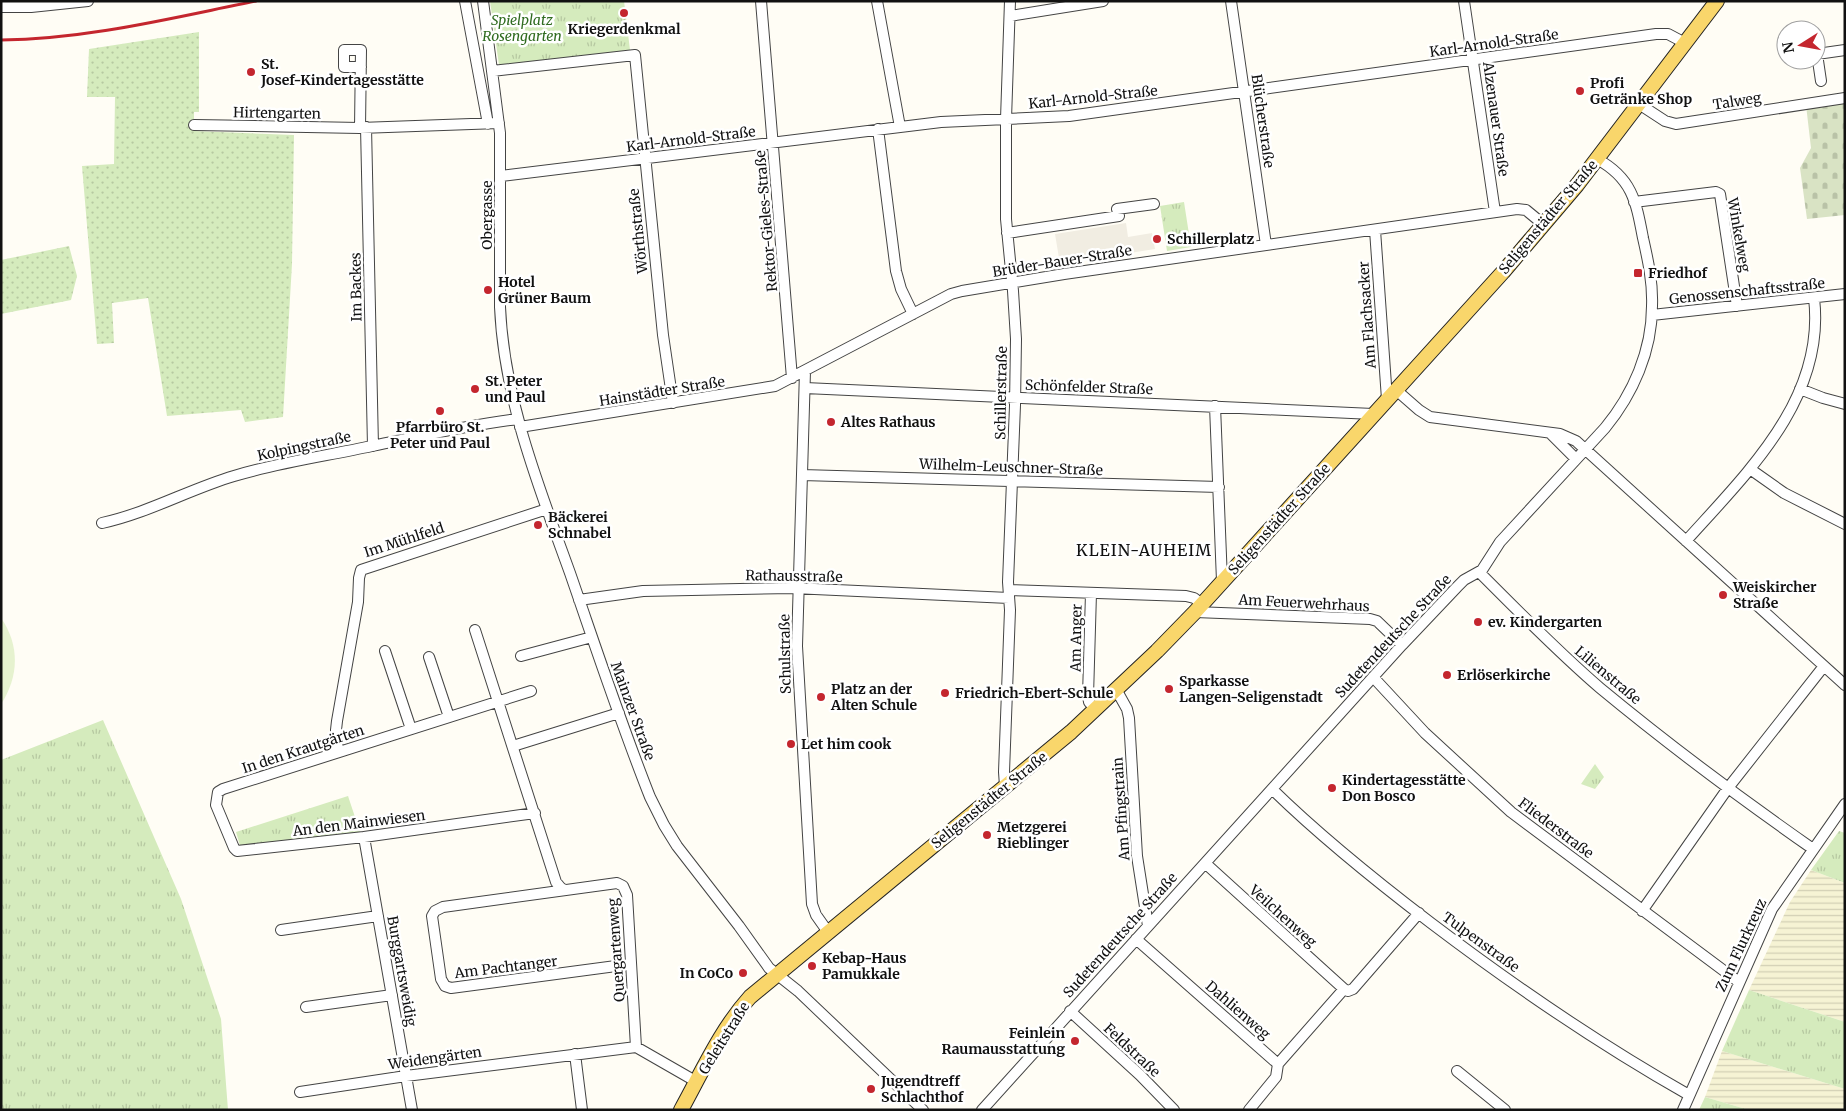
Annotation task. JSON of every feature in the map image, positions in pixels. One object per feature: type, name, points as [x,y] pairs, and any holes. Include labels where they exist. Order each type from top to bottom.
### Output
[{"type":"main road","name":"Seligenstädter Straße","points":[[777,974],[1096,710],[1199,608],[1496,279],[1543,224],[1597,159],[1717,1]]},
{"type":"main road","name":"Geleitstraße","points":[[681,1110],[738,1011],[750,997],[777,974]]},
{"type":"street","points":[[1,7],[30,7],[88,1]]},
{"type":"street","points":[[465,1],[488,124]]},
{"type":"street","name":"Obergasse","points":[[483,1],[500,123],[501,322],[508,373],[519,423]]},
{"type":"street","name":"Rektor-Gieles-Straße","points":[[761,1],[792,378]]},
{"type":"street","points":[[877,1],[900,127]]},
{"type":"street","name":"Schillerstraße","points":[[1006,786],[1004,772],[1016,321],[1007,233],[1006,120],[1010,1]]},
{"type":"street","points":[[1010,16],[1062,5],[1103,1]]},
{"type":"street","name":"Blücherstraße","points":[[1231,1],[1266,245]]},
{"type":"street","name":"Alzenauer Straße","points":[[1464,1],[1495,212]]},
{"type":"street","name":"Karl-Arnold-Straße","points":[[500,176],[957,120],[1006,120],[1077,115],[1656,34],[1668,34],[1685,43]]},
{"type":"street","points":[[1826,50],[1845,50]]},
{"type":"street","name":"Wörthstraße","points":[[492,71],[635,55],[663,335],[674,403]]},
{"type":"street","points":[[361,67],[363,127]]},
{"type":"street","points":[[1819,70],[1821,81]]},
{"type":"street","name":"Talweg","points":[[1639,104],[1666,121],[1676,124],[1845,98]]},
{"type":"street","name":"Hirtengarten","points":[[194,125],[363,127],[500,123]]},
{"type":"street","name":"Im Backes","points":[[363,127],[374,446]]},
{"type":"street","points":[[878,129],[896,272],[901,289],[913,314]]},
{"type":"street","name":"Sudetendeutsche Straße","points":[[982,1110],[1402,644],[1464,580],[1479,572],[1500,542],[1614,417],[1632,387],[1641,364],[1652,315],[1652,291],[1649,268],[1634,202],[1620,174],[1597,159]]},
{"type":"street","name":"Winkelweg","points":[[1634,202],[1716,192],[1720,194],[1737,306]]},
{"type":"street","points":[[1007,233],[1119,216],[1117,210],[1154,204]]},
{"type":"street","name":"Brüder-Bauer-Straße","points":[[805,371],[957,292],[1012,282],[1495,212],[1522,209],[1530,212],[1543,224]]},
{"type":"street","name":"Am Flachsacker","points":[[1374,230],[1391,394]]},
{"type":"street","name":"Genossenschaftsstraße","points":[[1652,315],[1845,294]]},
{"type":"street","points":[[1686,541],[1750,470],[1773,439],[1800,389],[1815,342],[1814,298]]},
{"type":"street","name":"Hainstädter Straße","points":[[519,423],[674,403],[768,388],[805,371]]},
{"type":"street","name":"Schulstraße","points":[[805,371],[797,663],[812,904],[816,915],[828,932]]},
{"type":"street","name":"Schönfelder Straße","points":[[805,388],[1373,414]]},
{"type":"street","points":[[1800,389],[1845,404]]},
{"type":"street","points":[[1391,394],[1430,417],[1568,436],[1576,441],[1845,685]]},
{"type":"street","points":[[1215,406],[1222,581]]},
{"type":"street","name":"Kolpingstraße","points":[[102,523],[122,518],[248,471],[465,426],[519,423]]},
{"type":"street","name":"Mainzer Straße","points":[[519,423],[547,509],[619,713],[650,798],[664,825],[691,865],[769,968],[798,991],[923,1110]]},
{"type":"street","points":[[1550,434],[1576,459]]},
{"type":"street","points":[[1750,470],[1784,493],[1845,524]]},
{"type":"street","name":"Wilhelm-Leuschner-Straße","points":[[802,480],[1012,481],[1219,486]]},
{"type":"street","name":"Im Mühlfeld","points":[[338,752],[337,721],[358,602],[361,570],[547,509]]},
{"type":"street","name":"Lilienstraße","points":[[1479,572],[1534,627],[1600,688],[1664,740],[1813,849]]},
{"type":"street","name":"Rathausstraße","points":[[579,600],[643,591],[798,589],[1186,596],[1194,598],[1199,608]]},
{"type":"street","name":"Am Anger","points":[[1091,593],[1088,696],[1096,710]]},
{"type":"street","name":"Am Feuerwehrhaus","points":[[1199,608],[1370,619],[1377,621],[1402,644]]},
{"type":"street","points":[[475,630],[556,882],[565,890]]},
{"type":"street","points":[[521,656],[592,637]]},
{"type":"street","points":[[385,651],[411,729]]},
{"type":"street","points":[[430,657],[449,717]]},
{"type":"street","points":[[1642,911],[1728,788],[1824,666]]},
{"type":"street","name":"Fliederstraße","points":[[1373,677],[1425,733],[1511,812],[1739,982]]},
{"type":"street","name":"In den Krautgärten","points":[[216,806],[218,792],[223,789],[531,691]]},
{"type":"street","name":"Am Pfingstrain","points":[[1117,691],[1127,709],[1129,718],[1137,856],[1148,926]]},
{"type":"street","points":[[513,746],[619,713]]},
{"type":"street","name":"Tulpenstraße","points":[[1272,789],[1340,852],[1463,947],[1571,1023],[1689,1095]]},
{"type":"street","name":"Zum Flurkreuz","points":[[1683,1110],[1772,908],[1845,804]]},
{"type":"street","name":"An den Mainwiesen","points":[[216,806],[237,851],[364,837],[535,813]]},
{"type":"street","name":"Burggartsweidig","points":[[364,837],[412,1110]]},
{"type":"street","name":"Veilchenweg","points":[[1205,863],[1344,989]]},
{"type":"street","name":"Quergartenweg","points":[[565,890],[617,883],[623,886],[627,895],[636,1047]]},
{"type":"street","name":"Am Pachtanger","points":[[565,890],[443,907],[435,911],[432,916],[442,984],[451,988],[631,964]]},
{"type":"street","points":[[1249,1110],[1276,1077],[1278,1064],[1344,989],[1348,991],[1353,990],[1419,914]]},
{"type":"street","points":[[281,930],[378,916]]},
{"type":"street","name":"Dahlienweg","points":[[1136,939],[1278,1064]]},
{"type":"street","points":[[306,1007],[392,995]]},
{"type":"street","name":"Feldstraße","points":[[1070,1011],[1140,1075],[1174,1110]]},
{"type":"street","points":[[636,1047],[696,1082]]},
{"type":"street","name":"Weidengärten","points":[[300,1092],[406,1076],[636,1047]]},
{"type":"street","points":[[575,1054],[582,1110]]},
{"type":"street","points":[[1456,1071],[1506,1110]]},
{"type":"shaded area","points":[[1126,223],[1128,237],[1152,233],[1155,249],[1060,264],[1055,234]]},
{"type":"shaded area","points":[[1811,870],[1845,883],[1845,1022],[1749,990],[1790,902]]},
{"type":"shaded area","points":[[1722,1051],[1845,1089],[1845,1110],[1749,1110],[1705,1097]]},
{"type":"green space","name":"Spielplatz Rosengarten","points":[[490,1],[624,1],[630,50],[499,65]]},
{"type":"green space","points":[[199,32],[199,112],[194,112],[194,131],[294,135],[292,264],[283,417],[245,422],[241,410],[167,416],[148,298],[112,303],[114,343],[97,344],[82,166],[114,164],[115,97],[87,97],[89,49]]},
{"type":"green space","points":[[1845,100],[1845,215],[1807,219],[1800,168],[1811,148],[1806,105]]},
{"type":"green space","points":[[1184,202],[1191,247],[1167,251],[1160,206]]},
{"type":"green space","points":[[69,246],[77,276],[71,300],[1,314],[1,260]]},
{"type":"green space","points":[[1,618],[12,639],[15,661],[11,683],[1,704]]},
{"type":"green space","points":[[103,720],[181,899],[221,1019],[228,1110],[1,1110],[1,760]]},
{"type":"green space","points":[[1595,764],[1604,777],[1595,789],[1581,784]]},
{"type":"green space","points":[[348,796],[360,832],[241,849],[236,832]]},
{"type":"green space","points":[[1839,831],[1845,833],[1845,883],[1811,870]]},
{"type":"green space","points":[[1749,990],[1845,1022],[1845,1089],[1722,1051]]},
{"type":"green space","points":[[1705,1097],[1749,1110],[1699,1110]]},
{"type":"railway","points":[[1,40],[33,39],[98,32],[256,1]]},
{"type":"place","name":"Kriegerdenkmal","points":[[624,13]]},
{"type":"place","name":"St. Josef-Kindertagesstätte","points":[[251,72]]},
{"type":"place","name":"Profi Getränke Shop","points":[[1580,91]]},
{"type":"place","name":"Schillerplatz","points":[[1157,239]]},
{"type":"place","name":"Friedhof","points":[[1638,273]]},
{"type":"place","name":"Hotel Grüner Baum","points":[[488,290]]},
{"type":"place","name":"St. Peter und Paul","points":[[475,389]]},
{"type":"place","name":"Pfarrbüro St. Peter und Paul","points":[[440,411]]},
{"type":"place","name":"Altes Rathaus","points":[[831,422]]},
{"type":"place","name":"Bäckerei Schnabel","points":[[538,525]]},
{"type":"place","name":"Weiskircher Straße","points":[[1723,595]]},
{"type":"place","name":"ev. Kindergarten","points":[[1478,622]]},
{"type":"place","name":"Erlöserkirche","points":[[1447,675]]},
{"type":"place","name":"Sparkasse Langen-Seligenstadt","points":[[1169,689]]},
{"type":"place","name":"Friedrich-Ebert-Schule","points":[[945,693]]},
{"type":"place","name":"Platz an der Alten Schule","points":[[821,697]]},
{"type":"place","name":"Let him cook","points":[[791,744]]},
{"type":"place","name":"Kindertagesstätte Don Bosco","points":[[1332,788]]},
{"type":"place","name":"Metzgerei Rieblinger","points":[[987,835]]},
{"type":"place","name":"Kebap-Haus Pamukkale","points":[[812,966]]},
{"type":"place","name":"In CoCo","points":[[743,973]]},
{"type":"place","name":"Feinlein Raumausstattung","points":[[1075,1041]]},
{"type":"place","name":"Jugendtreff Schlachthof","points":[[871,1089]]},
{"type":"district","name":"KLEIN-AUHEIM","points":[[1144,550]]}]
